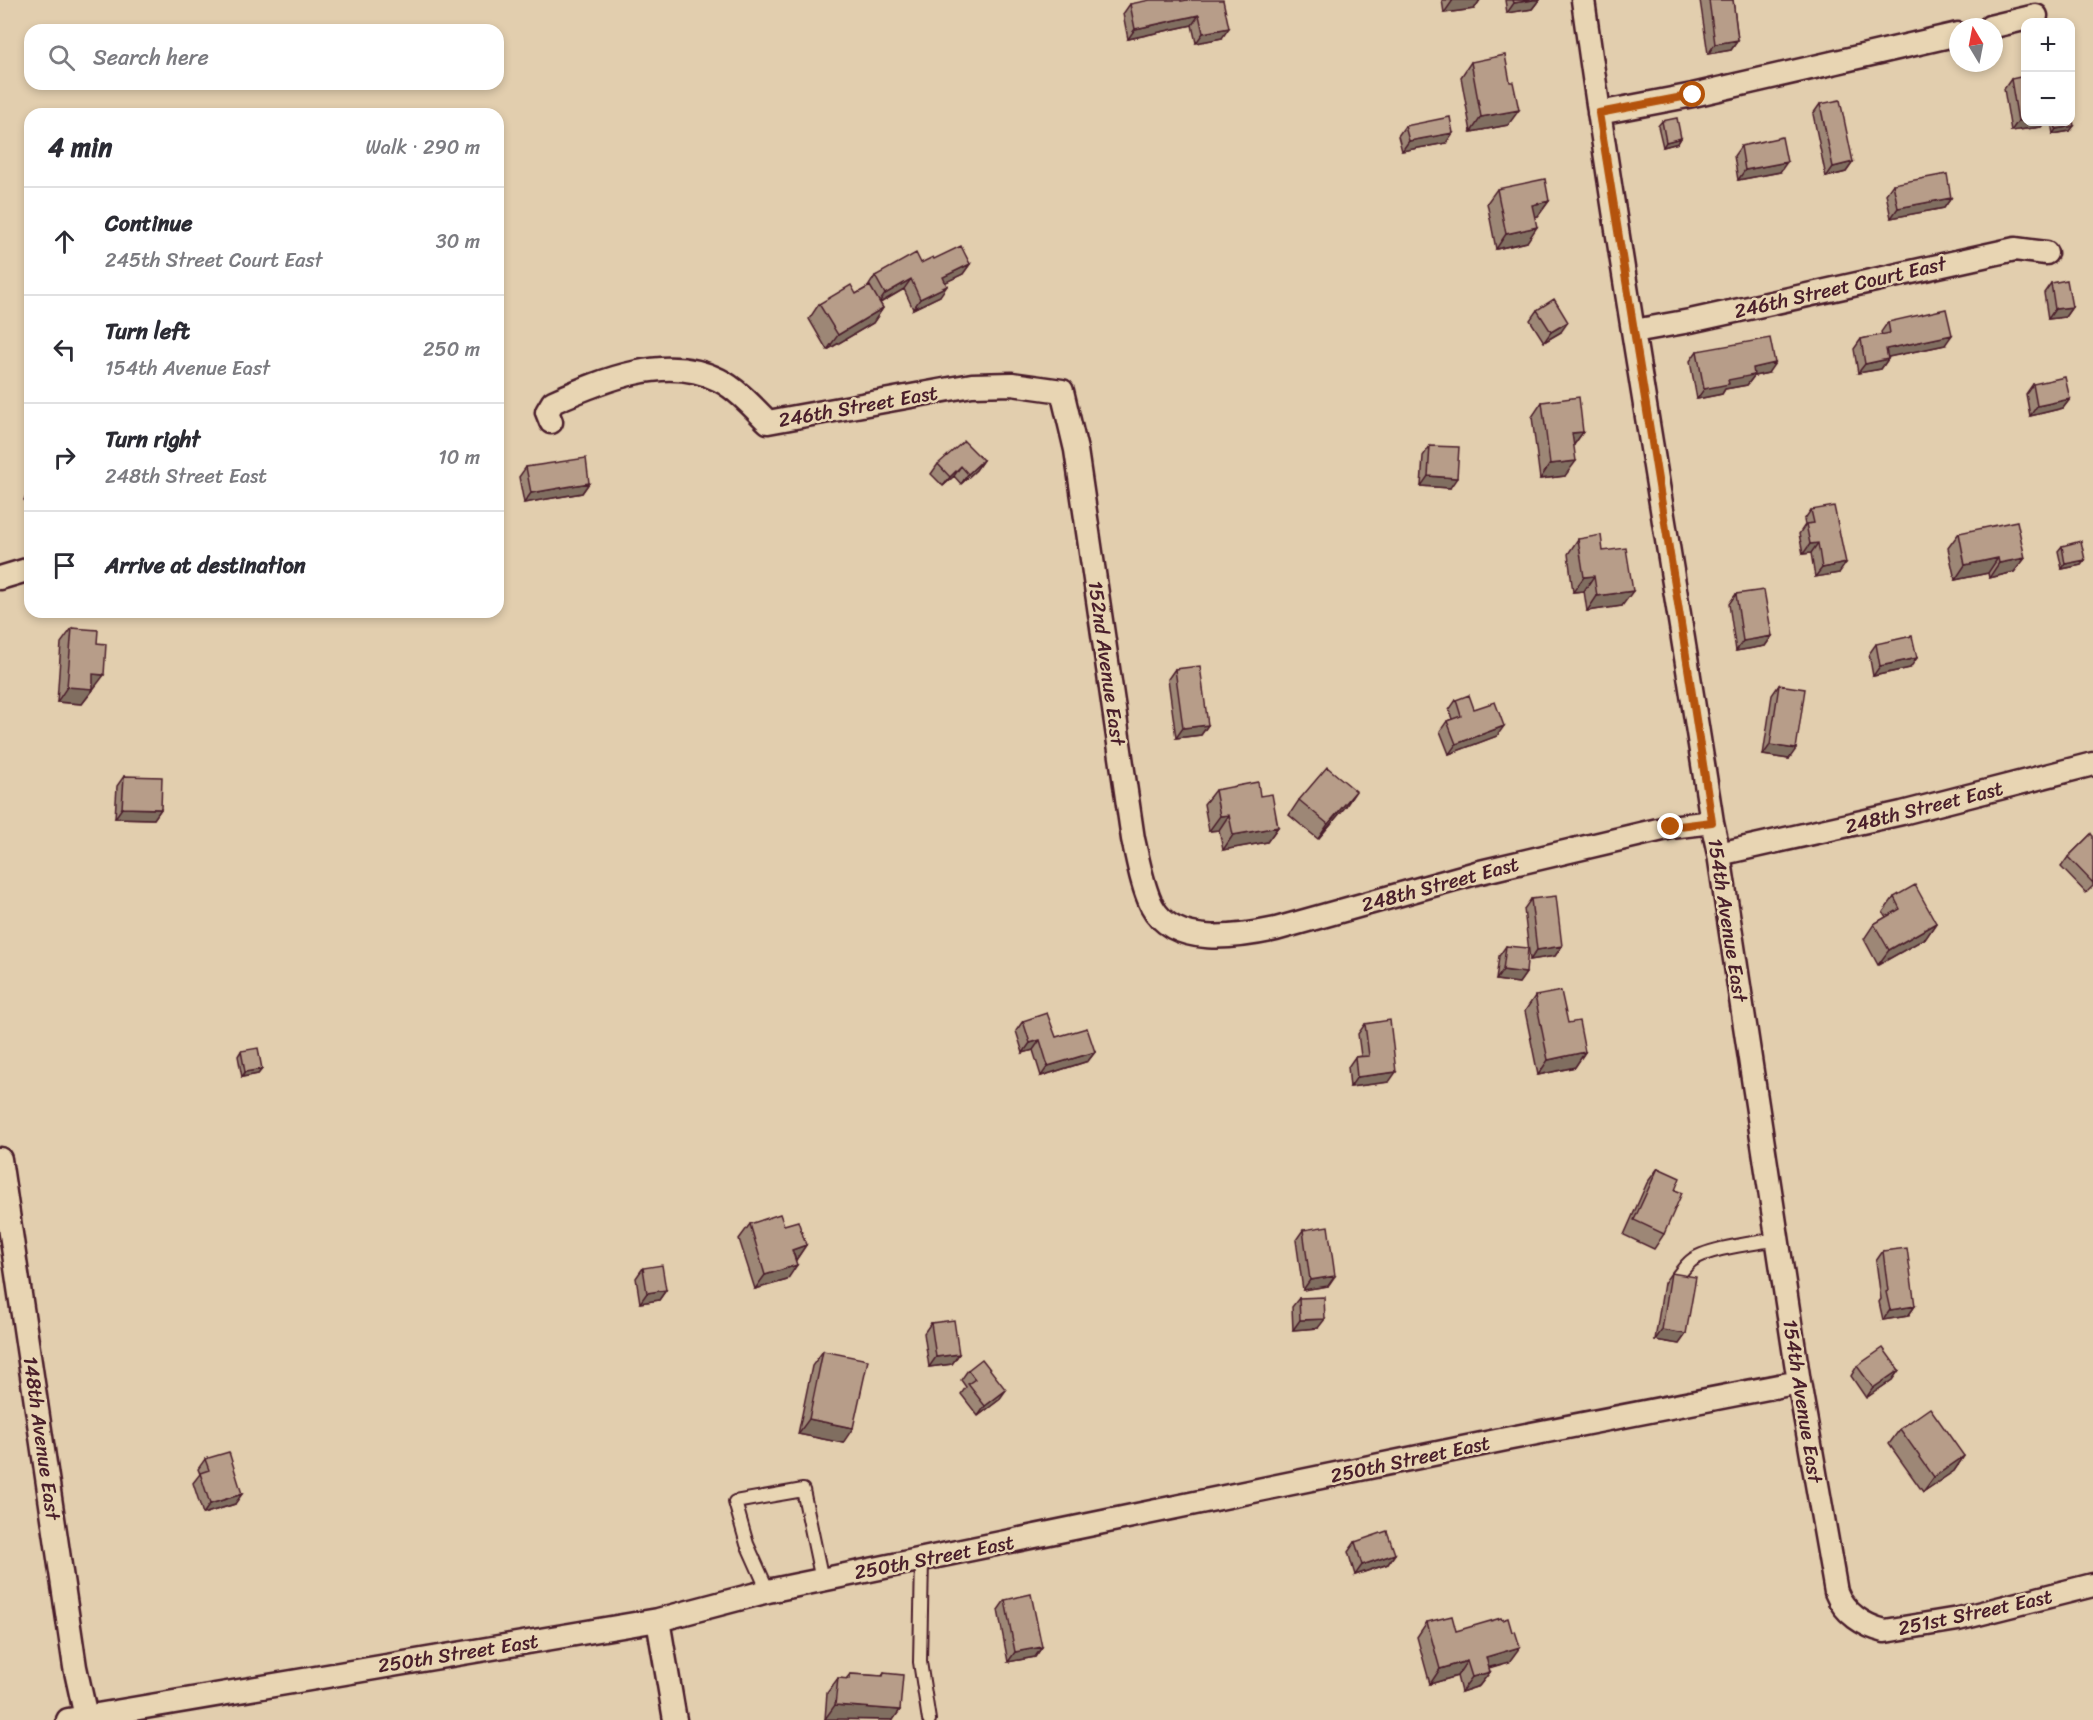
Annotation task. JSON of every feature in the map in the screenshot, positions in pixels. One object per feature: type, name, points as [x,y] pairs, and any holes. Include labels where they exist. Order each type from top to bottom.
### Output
[{"type":"street","name":"154th Avenue East","points":[[1583,0],[1599,113],[1719,854],[1799,1382],[1836,1593],[1841,1605],[1858,1619]]},
{"type":"street","points":[[2003,24],[2036,16]]},
{"type":"street","points":[[1599,113],[1693,95],[1949,36]]},
{"type":"street","name":"246th Street Court East","points":[[1634,331],[1690,321],[2015,249],[2046,253]]},
{"type":"street","name":"246th Street East","points":[[551,422],[547,412],[553,402],[626,375],[662,369],[698,371],[720,381],[768,422],[972,385],[1012,384],[1062,392]]},
{"type":"street","name":"152nd Avenue East","points":[[1062,392],[1076,450],[1133,839],[1148,897],[1153,908],[1170,926]]},
{"type":"street","points":[[0,578],[24,571]]},
{"type":"street","name":"248th Street East","points":[[1719,854],[1902,813],[2093,764]]},
{"type":"street","name":"248th Street East","points":[[1170,926],[1184,932],[1205,935],[1249,934],[1276,929],[1476,873],[1671,827],[1712,822]]},
{"type":"street","name":"148th Avenue East","points":[[0,1159],[75,1667],[77,1718]]},
{"type":"street","name":"250th Street East","points":[[77,1718],[658,1620],[768,1591],[1506,1439],[1799,1382]]},
{"type":"street","name":"251st Street East","points":[[1858,1619],[1885,1631],[1899,1629],[1958,1619],[2093,1585]]},
{"type":"street","points":[[658,1620],[675,1720]]},
{"type":"lane","points":[[1678,1276],[1691,1261],[1700,1256],[1778,1239]]},
{"type":"lane","points":[[768,1591],[747,1544],[735,1502],[803,1490],[822,1580]]},
{"type":"lane","points":[[922,1560],[920,1662],[929,1720]]},
{"type":"building","points":[[1150,0],[1223,0],[1229,28],[1203,33],[1199,15],[1135,29],[1130,4]]},
{"type":"building","points":[[1513,0],[1533,0],[1514,3]]},
{"type":"building","points":[[1709,0],[1733,0],[1738,40],[1715,44]]},
{"type":"building","points":[[1505,55],[1510,82],[1513,82],[1519,110],[1481,117],[1471,62]]},
{"type":"building","points":[[2021,77],[2021,121],[2018,121],[2011,79]]},
{"type":"building","points":[[1840,100],[1853,162],[1833,167],[1820,104]]},
{"type":"building","points":[[1450,117],[1453,133],[1409,141],[1405,126]]},
{"type":"building","points":[[1677,118],[1681,138],[1666,142],[1662,121]]},
{"type":"building","points":[[2056,126],[2074,126],[2056,129]]},
{"type":"building","points":[[1782,137],[1787,162],[1745,170],[1741,146]]},
{"type":"building","points":[[1947,174],[1951,198],[1898,208],[1893,184]]},
{"type":"building","points":[[1545,179],[1549,201],[1532,205],[1537,227],[1506,234],[1497,189]]},
{"type":"building","points":[[961,246],[970,264],[943,277],[947,286],[920,299],[911,279],[885,294],[875,276],[916,253],[921,263]]},
{"type":"building","points":[[2067,280],[2072,307],[2055,309],[2051,283]]},
{"type":"building","points":[[851,285],[856,294],[870,286],[883,308],[838,335],[819,304]]},
{"type":"building","points":[[1554,299],[1568,322],[1551,332],[1537,310]]},
{"type":"building","points":[[1946,309],[1952,335],[1886,349],[1888,359],[1865,364],[1861,339],[1890,333],[1888,322]]},
{"type":"building","points":[[1770,338],[1775,363],[1753,368],[1754,375],[1728,380],[1729,384],[1704,389],[1697,351]]},
{"type":"building","points":[[2065,377],[2070,399],[2037,406],[2033,384]]},
{"type":"building","points":[[1579,397],[1583,432],[1572,433],[1576,461],[1550,464],[1542,402]]},
{"type":"building","points":[[964,441],[983,460],[968,474],[961,466],[950,477],[938,464]]},
{"type":"building","points":[[1430,446],[1459,447],[1457,478],[1428,476]]},
{"type":"building","points":[[586,458],[589,483],[531,493],[526,467]]},
{"type":"building","points":[[1834,506],[1846,563],[1822,568],[1818,543],[1810,544],[1806,524],[1814,523],[1811,510]]},
{"type":"building","points":[[2017,521],[2025,558],[1999,563],[1998,558],[1965,565],[1959,533]]},
{"type":"building","points":[[1601,535],[1603,551],[1626,548],[1633,591],[1597,596],[1594,576],[1584,577],[1578,539]]},
{"type":"building","points":[[2081,541],[2085,560],[2065,564],[2062,546]]},
{"type":"building","points":[[1764,590],[1772,636],[1743,641],[1736,594]]},
{"type":"building","points":[[72,628],[98,630],[97,643],[106,644],[104,675],[93,674],[93,689],[67,687]]},
{"type":"building","points":[[1912,636],[1917,658],[1880,666],[1876,644]]},
{"type":"building","points":[[1200,666],[1208,725],[1183,728],[1175,669]]},
{"type":"building","points":[[1779,685],[1805,689],[1796,749],[1770,745]]},
{"type":"building","points":[[1469,695],[1474,709],[1495,702],[1504,726],[1456,744],[1447,721],[1461,716],[1456,700]]},
{"type":"building","points":[[1327,767],[1356,791],[1328,824],[1299,800]]},
{"type":"building","points":[[124,776],[162,777],[161,809],[122,808]]},
{"type":"building","points":[[1258,782],[1260,796],[1272,794],[1278,827],[1233,835],[1229,815],[1220,816],[1215,790]]},
{"type":"building","points":[[2091,834],[2093,836],[2093,883],[2068,857]]},
{"type":"building","points":[[1915,885],[1936,923],[1889,950],[1874,924],[1900,909],[1894,897]]},
{"type":"building","points":[[1556,896],[1562,946],[1537,950],[1531,899]]},
{"type":"building","points":[[1506,946],[1528,948],[1526,973],[1503,970]]},
{"type":"building","points":[[1561,991],[1568,1023],[1579,1021],[1585,1052],[1548,1060],[1535,996]]},
{"type":"building","points":[[1047,1013],[1056,1037],[1087,1028],[1095,1052],[1048,1066],[1040,1040],[1030,1043],[1023,1021]]},
{"type":"building","points":[[1390,1020],[1396,1072],[1357,1077],[1355,1057],[1369,1056],[1365,1024]]},
{"type":"building","points":[[258,1048],[262,1069],[245,1072],[241,1051]]},
{"type":"building","points":[[1658,1168],[1680,1178],[1675,1190],[1682,1193],[1664,1234],[1634,1220]]},
{"type":"building","points":[[780,1214],[784,1225],[798,1221],[806,1245],[792,1250],[797,1265],[765,1275],[750,1224]]},
{"type":"building","points":[[1328,1226],[1335,1276],[1310,1280],[1303,1230]]},
{"type":"building","points":[[1907,1248],[1915,1306],[1890,1310],[1886,1292],[1888,1291],[1883,1251]]},
{"type":"building","points":[[662,1265],[666,1290],[647,1293],[643,1268]]},
{"type":"building","points":[[1671,1273],[1696,1277],[1686,1334],[1662,1330]]},
{"type":"building","points":[[1324,1297],[1325,1319],[1300,1320],[1299,1298]]},
{"type":"building","points":[[954,1320],[959,1354],[936,1357],[931,1323]]},
{"type":"building","points":[[1883,1348],[1899,1370],[1873,1388],[1857,1366]]},
{"type":"building","points":[[823,1351],[868,1360],[853,1428],[809,1419]]},
{"type":"building","points":[[982,1359],[1006,1390],[985,1406],[968,1384],[975,1379],[968,1370]]},
{"type":"building","points":[[1930,1408],[1964,1456],[1934,1477],[1900,1429]]},
{"type":"building","points":[[229,1452],[242,1494],[210,1504],[200,1473],[209,1470],[205,1459]]},
{"type":"building","points":[[1387,1531],[1395,1554],[1362,1565],[1355,1542]]},
{"type":"building","points":[[1031,1594],[1042,1647],[1015,1652],[1005,1600]]},
{"type":"building","points":[[1452,1616],[1456,1631],[1508,1618],[1520,1647],[1486,1657],[1490,1672],[1472,1677],[1467,1661],[1440,1669],[1427,1622]]},
{"type":"building","points":[[884,1673],[903,1675],[900,1710],[835,1705],[838,1678],[850,1679],[850,1674],[883,1676]]},
{"type":"route","points":[[1671,827],[1712,822],[1599,113],[1693,95]]}]
